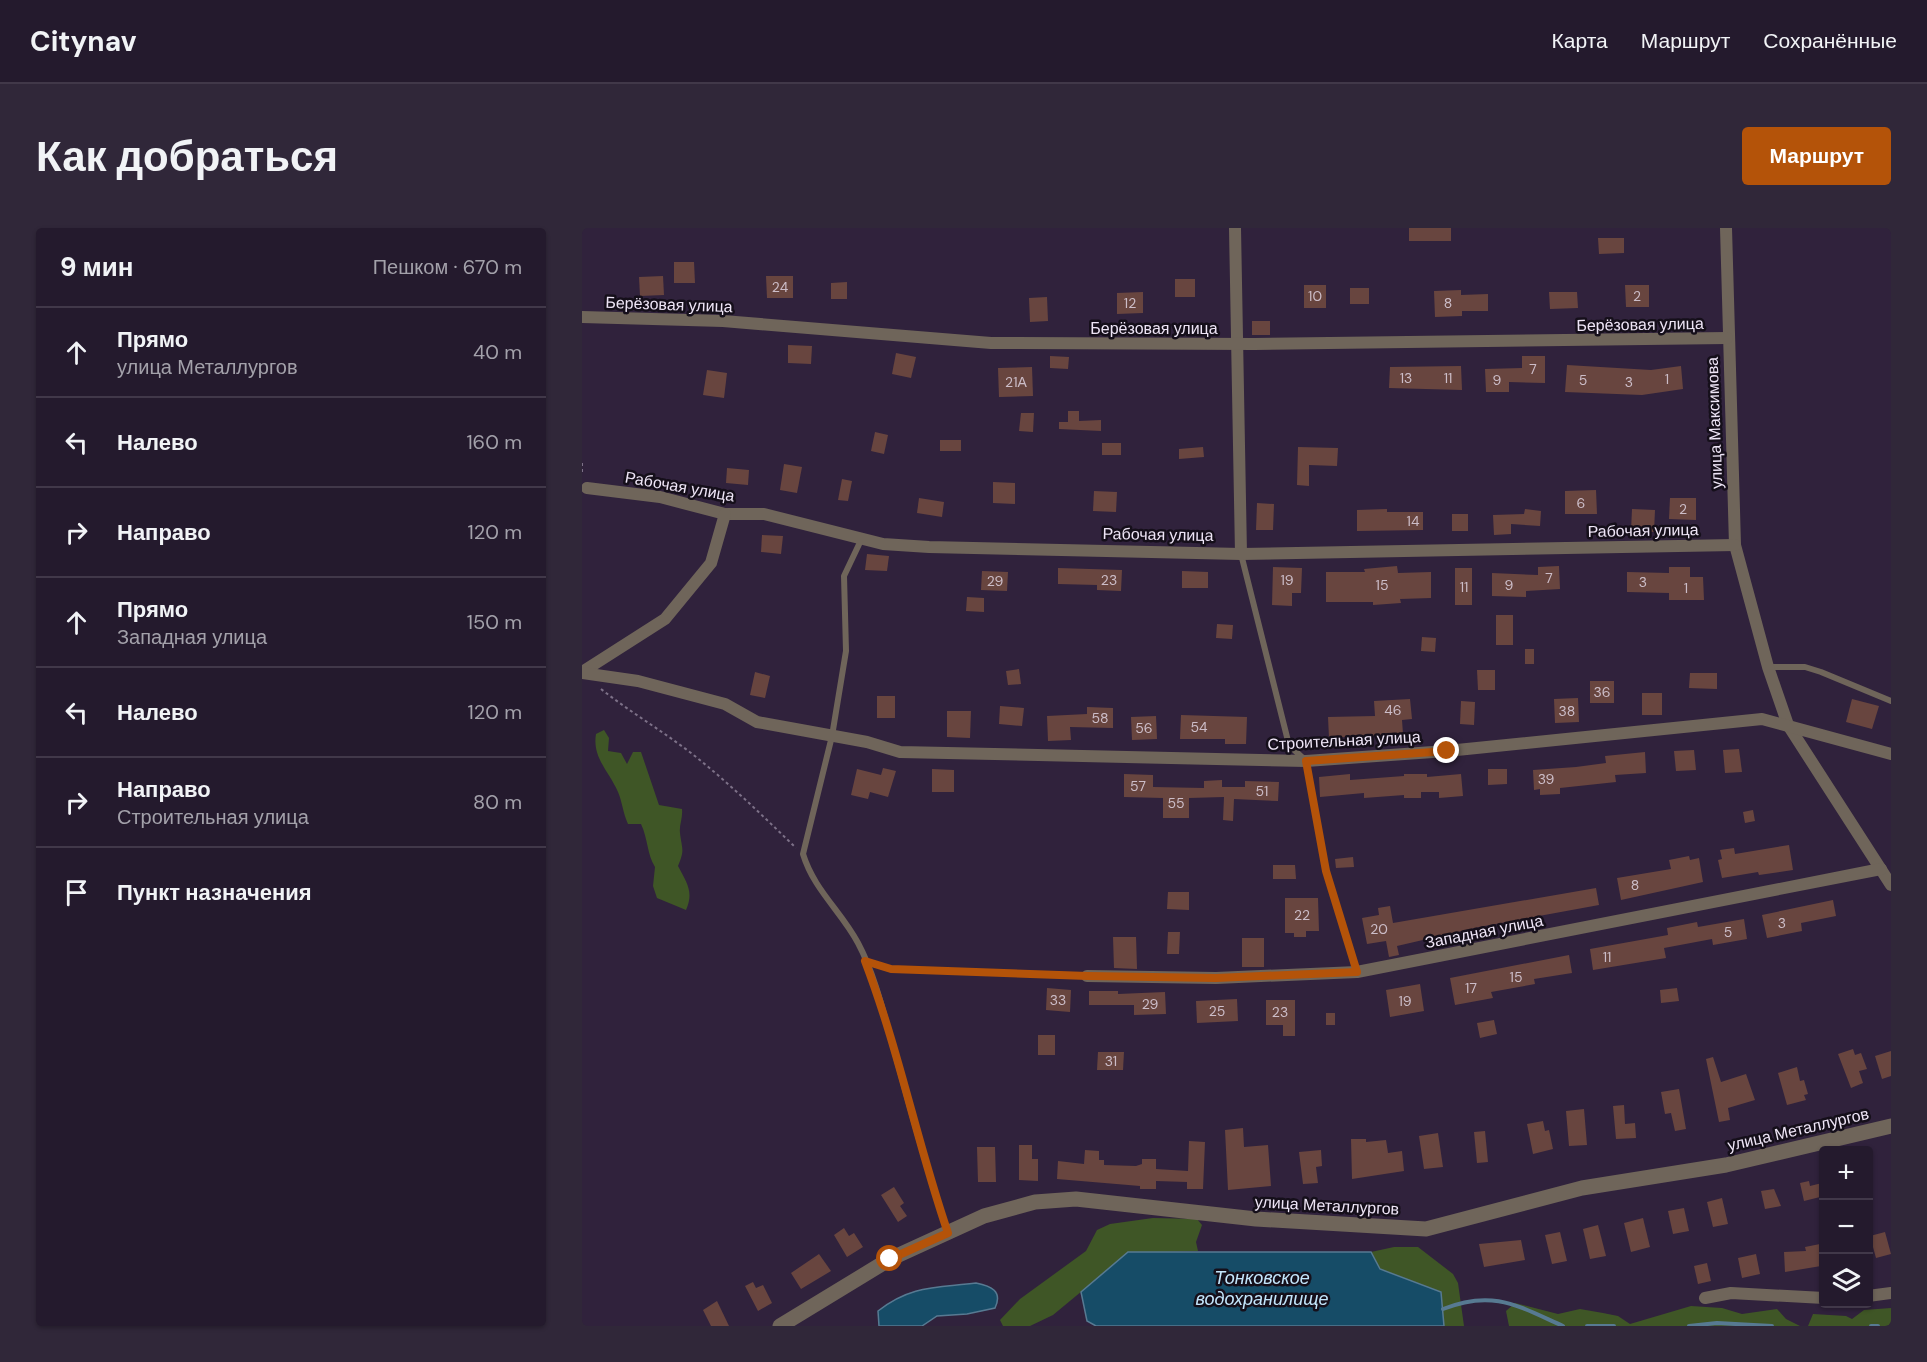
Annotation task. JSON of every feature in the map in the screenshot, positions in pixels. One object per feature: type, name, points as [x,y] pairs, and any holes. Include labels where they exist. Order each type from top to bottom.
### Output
[{"type":"street","points":[[1235,228],[1241,554]]},
{"type":"street","name":"улица Максимова","points":[[1726,228],[1727,338],[1735,545],[1768,667],[1788,725],[1891,885]]},
{"type":"street","name":"Берёзовая улица","points":[[582,317],[723,321],[991,344],[1237,345],[1727,338]]},
{"type":"street","name":"Рабочая улица","points":[[587,488],[660,497],[725,514],[764,514],[883,544],[929,547],[1192,551],[1241,554],[1735,545]]},
{"type":"street","points":[[582,672],[665,620],[711,563],[725,514]]},
{"type":"street","name":"Строительная улица","points":[[582,672],[638,681],[725,704],[757,722],[867,742],[900,752],[1306,761],[1458,750],[1762,719],[1891,754]]},
{"type":"street","name":"Западная улица","points":[[1088,976],[1216,978],[1357,972],[1881,869]]},
{"type":"street","name":"улица Металлургов","points":[[780,1326],[890,1259],[984,1216],[1035,1202],[1076,1199],[1256,1219],[1426,1229],[1582,1188],[1726,1165],[1891,1126]]},
{"type":"street","points":[[1705,1298],[1731,1293],[1819,1298]]},
{"type":"street","points":[[1873,1295],[1891,1293]]},
{"type":"lane","points":[[862,538],[844,576],[846,651],[832,736],[803,854],[813,879],[858,943],[865,961],[881,1004],[927,1172],[948,1233]]},
{"type":"lane","points":[[1241,554],[1289,745],[1306,761],[1326,871],[1357,972]]},
{"type":"lane","points":[[1768,667],[1805,667],[1891,701]]},
{"type":"path","points":[[582,463],[582,472]]},
{"type":"path","points":[[599,687],[633,715],[689,751],[731,785],[803,854]]},
{"type":"path","points":[[865,961],[891,969],[1088,976]]},
{"type":"green space","points":[[604,730],[609,738],[608,751],[621,753],[627,764],[633,752],[641,752],[659,805],[682,809],[680,830],[682,853],[678,866],[687,883],[689,893],[686,910],[657,898],[653,886],[655,867],[641,824],[628,824],[618,792],[596,750],[596,734]]},
{"type":"green space","points":[[1153,1218],[1197,1219],[1202,1225],[1196,1242],[1198,1251],[1128,1253],[1053,1315],[1030,1326],[1003,1326],[1000,1320],[1020,1299],[1086,1251],[1097,1230],[1110,1224]]},
{"type":"green space","points":[[1394,1247],[1418,1247],[1453,1274],[1458,1283],[1464,1326],[1444,1326],[1441,1292],[1380,1269],[1371,1252]]},
{"type":"green space","points":[[1515,1303],[1558,1314],[1580,1309],[1603,1313],[1618,1316],[1630,1324],[1691,1306],[1722,1308],[1742,1314],[1777,1309],[1786,1319],[1800,1326],[1509,1326],[1506,1311]]},
{"type":"green space","points":[[1891,1308],[1891,1326],[1808,1326],[1813,1314],[1846,1316],[1852,1319],[1864,1310]]},
{"type":"water","name":"Тонковское водохранилище","points":[[1128,1252],[1371,1252],[1380,1269],[1441,1292],[1444,1326],[1096,1326],[1087,1321],[1081,1292]]},
{"type":"water","points":[[976,1283],[994,1290],[998,1297],[995,1308],[967,1314],[937,1316],[922,1326],[879,1326],[878,1311],[902,1296],[924,1289]]},
{"type":"building","points":[[1409,228],[1451,228],[1451,241],[1409,241]]},
{"type":"building","points":[[1598,238],[1624,238],[1624,253],[1599,254]]},
{"type":"building","points":[[674,262],[694,262],[695,283],[674,283]]},
{"type":"building","points":[[663,276],[664,295],[640,296],[639,277]]},
{"type":"building","points":[[766,276],[793,276],[793,298],[767,298]]},
{"type":"building","points":[[1175,279],[1195,279],[1195,297],[1175,297]]},
{"type":"building","points":[[847,282],[847,299],[831,299],[831,283]]},
{"type":"building","points":[[1304,285],[1326,285],[1326,308],[1304,308]]},
{"type":"building","points":[[1625,285],[1649,285],[1649,307],[1626,307]]},
{"type":"building","points":[[1350,288],[1369,288],[1369,304],[1350,304]]},
{"type":"building","points":[[1461,290],[1461,295],[1488,294],[1488,311],[1462,311],[1462,316],[1435,317],[1434,291]]},
{"type":"building","points":[[1143,292],[1143,313],[1117,314],[1117,293]]},
{"type":"building","points":[[1549,292],[1577,292],[1578,308],[1550,309]]},
{"type":"building","points":[[1047,297],[1048,321],[1030,322],[1029,298]]},
{"type":"building","points":[[1252,321],[1270,321],[1270,335],[1252,335]]},
{"type":"building","points":[[788,345],[812,346],[811,364],[788,363]]},
{"type":"building","points":[[896,353],[916,357],[911,378],[892,374]]},
{"type":"building","points":[[1050,356],[1069,357],[1068,369],[1050,368]]},
{"type":"building","points":[[1522,356],[1545,356],[1545,383],[1509,382],[1509,392],[1486,392],[1485,369],[1522,368]]},
{"type":"building","points":[[1567,365],[1651,370],[1681,366],[1683,389],[1642,395],[1565,392]]},
{"type":"building","points":[[1461,366],[1462,390],[1389,388],[1390,367]]},
{"type":"building","points":[[1032,367],[1033,396],[999,397],[998,368]]},
{"type":"building","points":[[707,370],[727,373],[724,398],[703,395]]},
{"type":"building","points":[[1068,411],[1079,411],[1079,421],[1101,420],[1101,431],[1059,429],[1059,422],[1068,422]]},
{"type":"building","points":[[1021,413],[1034,413],[1033,432],[1019,431]]},
{"type":"building","points":[[875,432],[888,435],[884,454],[871,451]]},
{"type":"building","points":[[940,440],[961,440],[961,451],[940,451]]},
{"type":"building","points":[[1102,443],[1121,443],[1121,455],[1102,455]]},
{"type":"building","points":[[1203,447],[1204,457],[1179,459],[1179,449]]},
{"type":"building","points":[[1298,447],[1338,448],[1337,466],[1309,465],[1309,486],[1297,485]]},
{"type":"building","points":[[784,464],[802,467],[797,493],[780,490]]},
{"type":"building","points":[[727,468],[749,470],[748,485],[726,483]]},
{"type":"building","points":[[842,479],[852,481],[848,501],[838,500]]},
{"type":"building","points":[[993,482],[1015,483],[1015,504],[993,503]]},
{"type":"building","points":[[1596,490],[1597,514],[1565,514],[1565,491]]},
{"type":"building","points":[[1094,491],[1117,492],[1116,512],[1093,511]]},
{"type":"building","points":[[919,498],[944,502],[942,517],[917,513]]},
{"type":"building","points":[[1670,498],[1696,498],[1696,520],[1669,519]]},
{"type":"building","points":[[1257,503],[1274,504],[1273,530],[1256,530]]},
{"type":"building","points":[[1387,509],[1387,512],[1423,512],[1423,530],[1357,531],[1357,510]]},
{"type":"building","points":[[1525,509],[1541,511],[1540,526],[1511,524],[1511,534],[1494,535],[1493,515],[1524,514]]},
{"type":"building","points":[[1632,509],[1655,510],[1654,532],[1631,531]]},
{"type":"building","points":[[1452,514],[1468,514],[1468,531],[1452,531]]},
{"type":"building","points":[[762,535],[783,536],[781,554],[761,552]]},
{"type":"building","points":[[867,554],[889,556],[887,571],[865,570]]},
{"type":"building","points":[[1397,566],[1398,573],[1431,572],[1431,598],[1400,599],[1401,603],[1373,605],[1373,602],[1326,602],[1326,572],[1365,572],[1364,569]]},
{"type":"building","points":[[1559,566],[1560,589],[1526,591],[1526,597],[1492,596],[1492,573],[1538,575],[1538,567]]},
{"type":"building","points":[[1273,567],[1302,568],[1301,593],[1292,593],[1292,606],[1272,605]]},
{"type":"building","points":[[1669,567],[1690,567],[1690,577],[1703,577],[1704,600],[1669,600],[1669,593],[1627,592],[1627,572],[1669,573]]},
{"type":"building","points":[[1058,568],[1122,570],[1121,591],[1097,590],[1097,585],[1058,584]]},
{"type":"building","points":[[1455,568],[1472,568],[1472,605],[1455,605]]},
{"type":"building","points":[[982,571],[1008,572],[1007,591],[981,590]]},
{"type":"building","points":[[1182,571],[1208,572],[1208,588],[1182,588]]},
{"type":"building","points":[[967,597],[984,598],[984,612],[966,611]]},
{"type":"building","points":[[1496,615],[1513,615],[1513,645],[1496,645]]},
{"type":"building","points":[[1217,624],[1233,625],[1232,639],[1216,638]]},
{"type":"building","points":[[1422,637],[1436,638],[1435,652],[1421,651]]},
{"type":"building","points":[[1525,649],[1534,649],[1534,664],[1525,664]]},
{"type":"building","points":[[1019,669],[1021,684],[1008,685],[1006,671]]},
{"type":"building","points":[[1477,670],[1495,670],[1495,690],[1478,690]]},
{"type":"building","points":[[755,672],[770,676],[765,698],[750,695]]},
{"type":"building","points":[[1690,673],[1717,673],[1717,689],[1689,688]]},
{"type":"building","points":[[1590,681],[1614,681],[1614,703],[1590,703]]},
{"type":"building","points":[[1642,693],[1662,693],[1662,715],[1642,715]]},
{"type":"building","points":[[877,696],[895,696],[895,718],[877,718]]},
{"type":"building","points":[[1578,698],[1579,722],[1555,723],[1554,699]]},
{"type":"building","points":[[1410,699],[1412,719],[1402,720],[1403,734],[1329,738],[1328,717],[1375,716],[1374,701]]},
{"type":"building","points":[[1852,699],[1879,706],[1872,729],[1846,722]]},
{"type":"building","points":[[1461,701],[1475,702],[1474,725],[1460,724]]},
{"type":"building","points":[[1000,706],[1024,708],[1022,726],[999,724]]},
{"type":"building","points":[[1087,707],[1113,708],[1113,728],[1070,727],[1071,740],[1048,741],[1047,716],[1087,714]]},
{"type":"building","points":[[947,711],[971,711],[970,738],[947,737]]},
{"type":"building","points":[[1181,715],[1247,717],[1246,744],[1225,744],[1225,739],[1180,739]]},
{"type":"building","points":[[1156,716],[1157,739],[1132,740],[1131,717]]},
{"type":"building","points":[[1739,749],[1742,772],[1725,773],[1723,750]]},
{"type":"building","points":[[1694,750],[1696,770],[1676,771],[1674,751]]},
{"type":"building","points":[[1645,752],[1646,773],[1615,775],[1616,782],[1560,788],[1560,794],[1540,795],[1540,789],[1534,790],[1533,770],[1606,763],[1605,756]]},
{"type":"building","points":[[883,768],[896,771],[888,797],[870,792],[868,799],[851,795],[857,769],[881,775]]},
{"type":"building","points":[[932,769],[954,770],[954,792],[932,792]]},
{"type":"building","points":[[1488,769],[1507,769],[1507,784],[1488,785]]},
{"type":"building","points":[[1124,774],[1153,775],[1153,787],[1204,788],[1204,781],[1222,780],[1222,787],[1245,787],[1245,781],[1279,782],[1278,801],[1234,799],[1233,821],[1223,820],[1224,797],[1189,798],[1189,818],[1163,818],[1163,798],[1124,797]]},
{"type":"building","points":[[1350,774],[1350,780],[1404,776],[1404,774],[1427,774],[1427,777],[1461,774],[1463,796],[1439,798],[1439,792],[1421,792],[1421,798],[1404,798],[1404,795],[1364,798],[1364,793],[1320,797],[1319,777]]},
{"type":"building","points":[[1753,810],[1755,821],[1745,823],[1743,812]]},
{"type":"building","points":[[1789,845],[1793,870],[1759,875],[1758,872],[1722,878],[1718,860],[1722,859],[1720,850],[1734,848],[1735,854]]},
{"type":"building","points":[[1689,856],[1690,860],[1699,858],[1703,882],[1621,900],[1617,878],[1671,869],[1669,860]]},
{"type":"building","points":[[1353,857],[1354,867],[1336,868],[1335,859]]},
{"type":"building","points":[[1273,865],[1295,865],[1296,879],[1273,879]]},
{"type":"building","points":[[1596,888],[1599,905],[1479,927],[1397,946],[1399,955],[1389,957],[1386,941],[1367,944],[1362,918],[1379,915],[1378,908],[1390,906],[1393,923]]},
{"type":"building","points":[[1168,892],[1189,892],[1189,910],[1167,909]]},
{"type":"building","points":[[1285,898],[1318,898],[1319,931],[1306,931],[1306,937],[1294,937],[1294,933],[1285,933]]},
{"type":"building","points":[[1833,900],[1836,916],[1801,923],[1802,931],[1767,938],[1762,915]]},
{"type":"building","points":[[1744,919],[1747,939],[1713,945],[1712,939],[1664,948],[1666,958],[1593,970],[1590,949],[1668,935],[1667,928],[1697,922],[1698,927]]},
{"type":"building","points":[[1168,932],[1180,932],[1179,954],[1167,954]]},
{"type":"building","points":[[1113,937],[1136,937],[1137,969],[1114,968]]},
{"type":"building","points":[[1242,938],[1264,938],[1264,967],[1242,967]]},
{"type":"building","points":[[1569,955],[1572,973],[1534,979],[1535,984],[1491,992],[1493,998],[1455,1005],[1450,978]]},
{"type":"building","points":[[1420,984],[1424,1011],[1390,1017],[1386,990]]},
{"type":"building","points":[[1047,988],[1071,990],[1070,1012],[1046,1010]]},
{"type":"building","points":[[1677,988],[1679,1001],[1661,1003],[1660,990]]},
{"type":"building","points":[[1089,991],[1118,991],[1118,994],[1165,992],[1166,1014],[1134,1015],[1134,1005],[1089,1005]]},
{"type":"building","points":[[1237,999],[1238,1021],[1197,1023],[1196,1001]]},
{"type":"building","points":[[1266,1000],[1295,1000],[1295,1036],[1283,1036],[1283,1025],[1266,1025]]},
{"type":"building","points":[[1326,1013],[1335,1013],[1335,1025],[1326,1025]]},
{"type":"building","points":[[1494,1020],[1497,1034],[1480,1038],[1477,1023]]},
{"type":"building","points":[[1038,1035],[1055,1035],[1055,1055],[1038,1055]]},
{"type":"building","points":[[1853,1049],[1855,1055],[1861,1053],[1867,1069],[1859,1071],[1863,1083],[1851,1088],[1838,1054]]},
{"type":"building","points":[[1891,1051],[1891,1076],[1882,1079],[1875,1056]]},
{"type":"building","points":[[1098,1052],[1124,1052],[1123,1070],[1097,1070]]},
{"type":"building","points":[[1713,1057],[1721,1082],[1746,1074],[1755,1100],[1728,1108],[1730,1120],[1719,1122],[1706,1059]]},
{"type":"building","points":[[1797,1067],[1800,1081],[1804,1080],[1808,1094],[1804,1095],[1806,1100],[1787,1105],[1778,1073]]},
{"type":"building","points":[[1679,1089],[1686,1129],[1675,1131],[1671,1113],[1665,1114],[1661,1092]]},
{"type":"building","points":[[1624,1105],[1625,1124],[1635,1123],[1636,1138],[1616,1139],[1613,1106]]},
{"type":"building","points":[[1584,1109],[1587,1145],[1569,1146],[1566,1111]]},
{"type":"building","points":[[1543,1121],[1545,1131],[1549,1130],[1553,1149],[1533,1154],[1527,1124]]},
{"type":"building","points":[[1243,1128],[1244,1147],[1268,1145],[1271,1186],[1228,1190],[1225,1130]]},
{"type":"building","points":[[1485,1131],[1488,1162],[1477,1163],[1474,1132]]},
{"type":"building","points":[[1438,1133],[1443,1167],[1424,1169],[1419,1136]]},
{"type":"building","points":[[1351,1139],[1366,1139],[1366,1142],[1386,1140],[1388,1153],[1402,1151],[1404,1171],[1352,1179]]},
{"type":"building","points":[[1189,1141],[1205,1142],[1203,1189],[1187,1189],[1187,1182],[1156,1181],[1156,1189],[1140,1189],[1140,1186],[1057,1179],[1058,1161],[1084,1164],[1085,1150],[1099,1151],[1099,1160],[1104,1160],[1104,1165],[1136,1166],[1142,1164],[1142,1159],[1156,1159],[1156,1169],[1188,1171]]},
{"type":"building","points":[[1019,1145],[1032,1145],[1032,1159],[1038,1159],[1038,1181],[1019,1180]]},
{"type":"building","points":[[977,1147],[995,1147],[996,1182],[978,1182]]},
{"type":"building","points":[[1321,1150],[1322,1166],[1316,1167],[1318,1183],[1303,1184],[1299,1152]]},
{"type":"building","points":[[1809,1181],[1810,1186],[1819,1184],[1819,1197],[1804,1201],[1800,1183]]},
{"type":"building","points":[[894,1187],[904,1203],[900,1206],[907,1216],[898,1222],[881,1195]]},
{"type":"building","points":[[1774,1189],[1781,1206],[1765,1209],[1761,1191]]},
{"type":"building","points":[[1722,1198],[1728,1224],[1713,1227],[1707,1202]]},
{"type":"building","points":[[1684,1208],[1689,1231],[1673,1234],[1668,1211]]},
{"type":"building","points":[[1643,1218],[1650,1247],[1631,1252],[1624,1223]]},
{"type":"building","points":[[1598,1225],[1606,1256],[1590,1259],[1583,1229]]},
{"type":"building","points":[[844,1228],[849,1236],[854,1233],[863,1247],[847,1257],[834,1235]]},
{"type":"building","points":[[1560,1232],[1567,1261],[1552,1264],[1545,1235]]},
{"type":"building","points":[[1885,1232],[1891,1254],[1876,1258],[1873,1235]]},
{"type":"building","points":[[1521,1240],[1525,1260],[1484,1267],[1479,1244]]},
{"type":"building","points":[[1819,1244],[1819,1266],[1785,1272],[1784,1252],[1806,1251],[1805,1247]]},
{"type":"building","points":[[819,1254],[831,1271],[801,1289],[791,1273]]},
{"type":"building","points":[[1756,1254],[1760,1274],[1742,1278],[1738,1258]]},
{"type":"building","points":[[1707,1263],[1711,1281],[1698,1284],[1694,1266]]},
{"type":"building","points":[[753,1282],[756,1288],[763,1285],[772,1303],[758,1311],[745,1286]]},
{"type":"building","points":[[717,1301],[729,1326],[711,1326],[703,1310]]},
{"type":"waterway","points":[[1443,1309],[1461,1303],[1491,1300],[1505,1302],[1563,1326]]},
{"type":"waterway","points":[[1689,1326],[1717,1323],[1772,1326]]},
{"type":"waterway","points":[[1587,1326],[1614,1326]]},
{"type":"waterway","points":[[1871,1326],[1878,1326]]},
{"type":"route","points":[[890,1259],[948,1233],[927,1172],[881,1004],[865,961],[891,969],[1088,976],[1216,978],[1357,972],[1326,871],[1306,761],[1447,751]]}]
